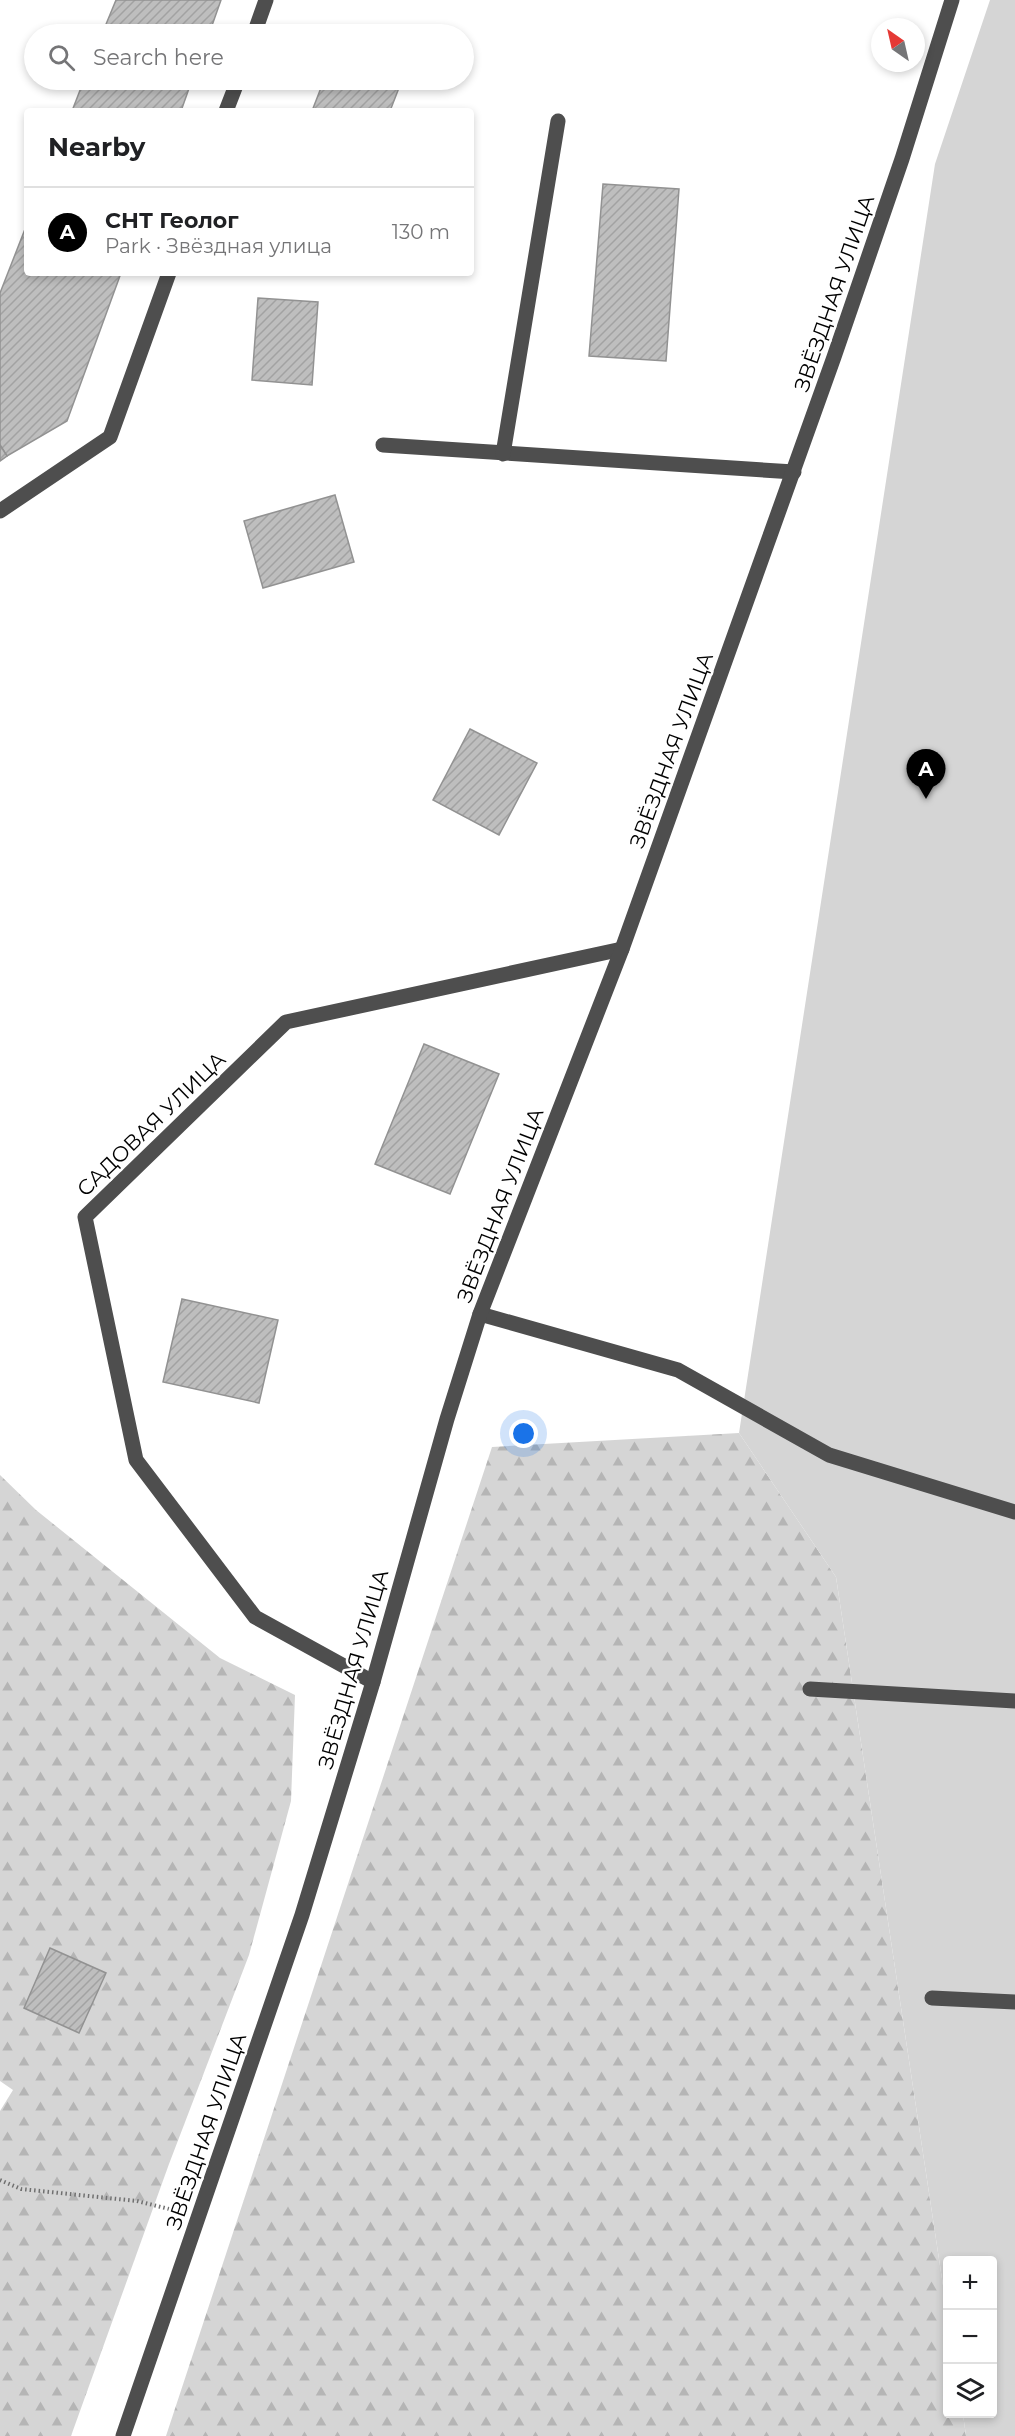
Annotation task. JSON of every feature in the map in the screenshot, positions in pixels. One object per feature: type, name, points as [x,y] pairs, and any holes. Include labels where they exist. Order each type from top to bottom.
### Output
[{"type":"street","points":[[258,24],[266,0]]},
{"type":"street","name":"ЗВЁЗДНАЯ УЛИЦА","points":[[123,2436],[302,1916],[373,1682],[447,1419],[480,1314],[622,949],[794,472],[902,159],[952,0]]},
{"type":"street","points":[[227,108],[234,90]]},
{"type":"street","points":[[503,454],[558,121]]},
{"type":"street","points":[[0,511],[110,437],[168,276]]},
{"type":"street","points":[[383,445],[794,472]]},
{"type":"street","name":"САДОВАЯ УЛИЦА","points":[[373,1682],[255,1617],[136,1460],[85,1217],[286,1022],[622,949]]},
{"type":"street","points":[[480,1314],[678,1370],[829,1455],[1015,1512]]},
{"type":"street","points":[[810,1689],[1015,1701]]},
{"type":"street","points":[[932,1998],[1015,2002]]},
{"type":"path","points":[[0,2180],[21,2189],[137,2201],[172,2209],[198,2223]]},
{"type":"green space","points":[[990,0],[1015,0],[1015,2436],[966,2436],[964,2418],[997,2418],[997,2256],[943,2256],[943,2286],[836,1577],[739,1433],[935,164]]},
{"type":"green space","points":[[739,1433],[836,1577],[943,2286],[943,2418],[964,2418],[966,2436],[166,2436],[492,1447]]},
{"type":"green space","points":[[0,1475],[36,1510],[220,1658],[295,1695],[291,1801],[249,1955],[169,2164],[71,2436],[0,2436],[0,2111],[13,2090],[0,2081]]},
{"type":"building","points":[[116,0],[221,0],[213,24],[106,24]]},
{"type":"building","points":[[80,90],[188,90],[182,108],[73,108]]},
{"type":"building","points":[[320,90],[398,90],[391,108],[313,108]]},
{"type":"building","points":[[603,184],[679,189],[666,361],[589,356]]},
{"type":"building","points":[[24,232],[24,276],[120,276],[67,421],[7,456],[0,445],[0,293]]},
{"type":"building","points":[[258,298],[318,302],[312,385],[252,380]]},
{"type":"building","points":[[0,445],[7,456],[0,461]]},
{"type":"building","points":[[335,495],[354,562],[263,588],[244,521]]},
{"type":"building","points":[[470,729],[537,763],[499,835],[433,800]]},
{"type":"building","points":[[424,1044],[499,1074],[450,1194],[375,1164]]},
{"type":"building","points":[[182,1299],[278,1320],[259,1403],[163,1382]]},
{"type":"building","points":[[50,1948],[106,1973],[79,2033],[24,2008]]},
{"type":"place","name":"СНТ Геолог","points":[[926,799]]}]
